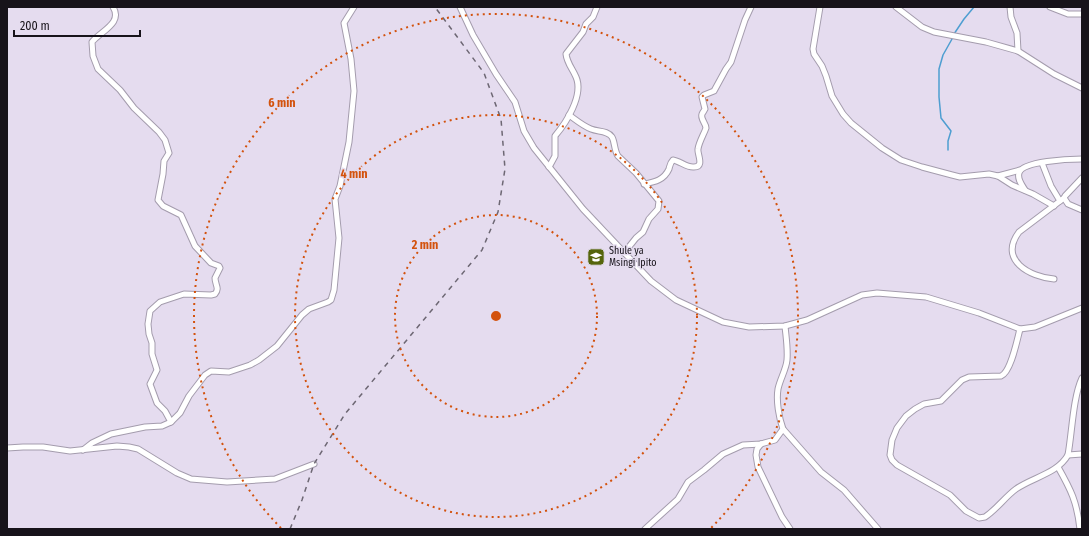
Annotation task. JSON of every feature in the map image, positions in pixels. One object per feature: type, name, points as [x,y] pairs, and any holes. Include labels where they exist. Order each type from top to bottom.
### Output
[{"type":"street","points":[[113,7],[116,11],[114,23],[92,42],[93,56],[98,69],[120,90],[134,108],[159,132],[165,140],[169,153],[164,160],[158,200],[163,206],[181,215],[195,246],[207,260],[220,268],[214,278],[218,286],[218,291],[215,294],[186,294],[169,298],[157,304],[150,311],[149,334],[152,343],[153,360],[156,370],[150,384],[157,403],[171,422]]},
{"type":"street","points":[[83,450],[92,443],[111,434],[145,427],[162,426],[171,422],[180,413],[189,396],[205,375],[211,371],[229,372],[250,365],[259,360],[277,346],[302,315],[309,309],[328,302],[333,296],[339,238],[335,199],[340,186],[349,142],[354,91],[351,59],[344,23],[354,7]]},
{"type":"street","points":[[460,7],[473,35],[492,68],[515,102],[524,131],[534,148],[582,209],[651,281],[676,300],[723,322],[749,327],[785,326],[807,320],[862,295],[877,294],[926,297],[979,313],[1020,329],[1035,327],[1082,308]]},
{"type":"street","points":[[550,167],[555,156],[555,136],[564,126],[577,94],[576,77],[568,64],[566,54],[586,24],[593,18],[596,7]]},
{"type":"street","points":[[644,184],[659,181],[669,170],[670,164],[673,160],[693,167],[696,167],[699,164],[700,160],[698,148],[706,128],[702,114],[705,109],[702,97],[714,91],[726,69],[732,62],[745,20],[751,7]]},
{"type":"street","points":[[820,7],[813,49],[814,54],[822,66],[832,96],[850,123],[882,148],[902,160],[914,165],[960,177],[989,174],[998,176],[1012,185],[1025,190],[1054,206]]},
{"type":"street","points":[[896,7],[922,27],[934,32],[986,42],[1018,51],[1054,74],[1082,88]]},
{"type":"street","points":[[1010,7],[1011,17],[1017,33],[1018,51]]},
{"type":"street","points":[[1050,7],[1068,14],[1082,14]]},
{"type":"street","points":[[569,115],[591,129],[609,134],[613,138],[615,152],[618,156],[636,173],[644,184],[657,197],[660,205],[654,215],[649,219],[643,232],[624,253]]},
{"type":"street","points":[[998,176],[1020,170],[1026,166],[1082,159]]},
{"type":"street","points":[[1042,163],[1051,186],[1062,200],[1082,210]]},
{"type":"street","points":[[1020,170],[1018,176],[1025,190]]},
{"type":"street","points":[[1054,279],[1045,278],[1028,272],[1022,268],[1015,260],[1012,246],[1013,240],[1019,232],[1062,200],[1082,178]]},
{"type":"street","points":[[785,326],[787,360],[778,390],[778,406],[783,429],[821,472],[844,490],[878,529]]},
{"type":"street","points":[[1020,329],[1009,366],[1005,374],[1001,376],[969,377],[962,380],[940,401],[924,404],[906,416],[897,428],[892,440],[890,455],[892,460],[897,465],[950,495],[966,511],[982,518],[989,514],[1015,490],[1058,467],[1068,455],[1074,410],[1082,378]]},
{"type":"street","points":[[645,529],[678,499],[688,482],[723,454],[744,445],[761,444],[776,440],[783,429]]},
{"type":"street","points":[[761,444],[757,449],[756,455],[758,467],[782,517],[790,529]]},
{"type":"street","points":[[7,448],[23,447],[70,451],[117,446],[129,447],[138,449],[177,473],[200,481],[227,482],[275,479],[314,464]]},
{"type":"street","points":[[1068,455],[1082,454]]},
{"type":"street","points":[[1058,467],[1073,493],[1080,529]]},
{"type":"waterway","points":[[954,34],[974,7]]},
{"type":"waterway","points":[[948,150],[948,141],[951,131],[941,118],[939,69],[943,55],[952,39]]},
{"type":"railway","points":[[290,529],[302,500],[314,464],[345,414],[482,250],[498,212],[505,169],[501,119],[484,73],[435,7]]},
{"type":"place","name":"Shule ya Msingi Ipito","points":[[596,257]]}]
